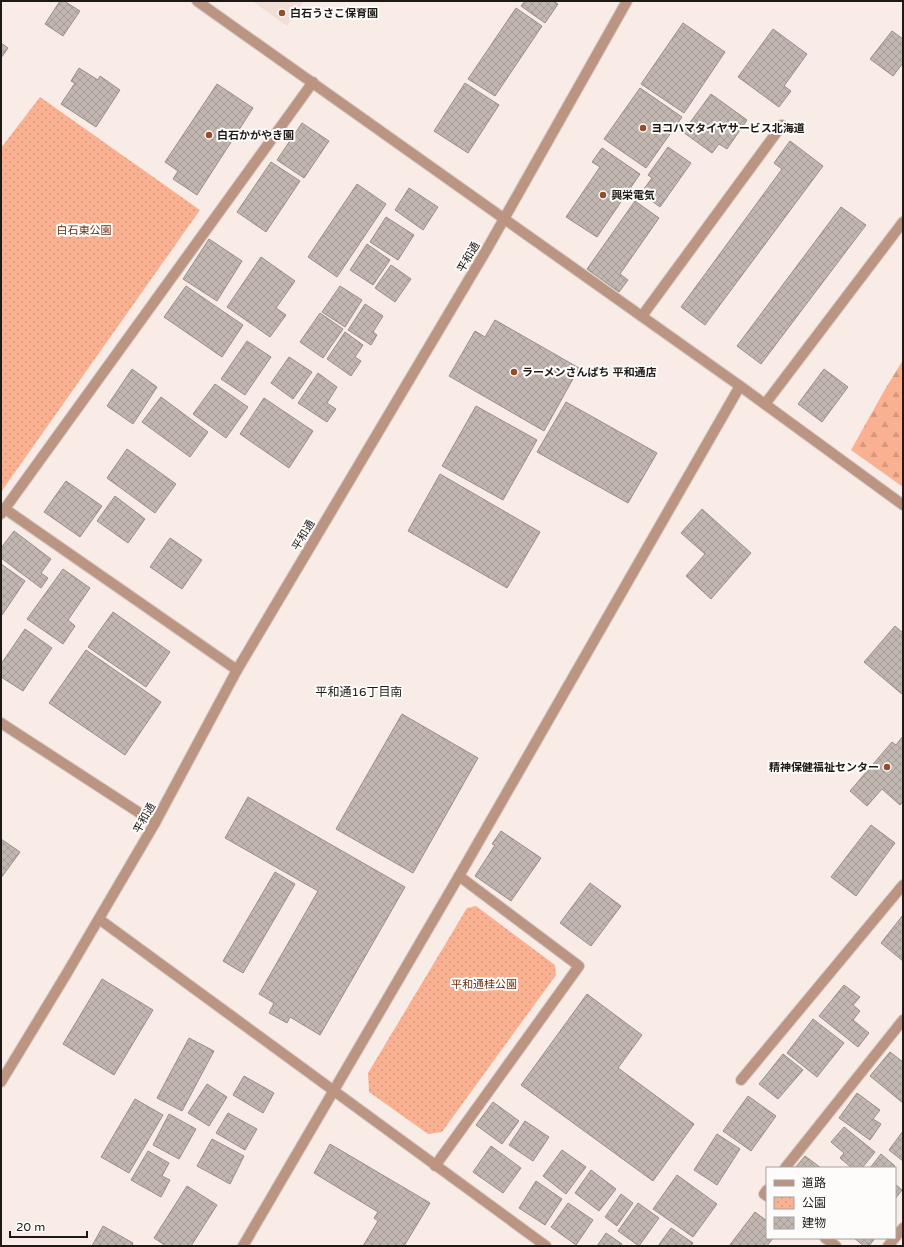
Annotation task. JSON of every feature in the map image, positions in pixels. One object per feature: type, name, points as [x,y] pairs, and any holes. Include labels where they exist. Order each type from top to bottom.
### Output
[{"type":"street","points":[[197,1],[642,316],[903,505]]},
{"type":"street","name":"平和通","points":[[1,1082],[155,823],[237,670],[483,256],[627,1]]},
{"type":"street","points":[[237,670],[3,511],[313,82]]},
{"type":"street","points":[[642,316],[782,125]]},
{"type":"street","points":[[765,404],[903,222]]},
{"type":"street","points":[[243,1246],[459,876],[740,386]]},
{"type":"street","points":[[1,723],[155,823]]},
{"type":"street","points":[[435,1166],[579,966],[459,876]]},
{"type":"street","points":[[741,1080],[903,885]]},
{"type":"street","points":[[99,919],[546,1246]]},
{"type":"street","points":[[786,1167],[903,1020]]},
{"type":"street","points":[[896,1236],[903,1228]]},
{"type":"street","points":[[826,1239],[836,1246]]},
{"type":"shaded area","name":"白石うさこ保育園","points":[[252,1],[304,1],[287,26]]},
{"type":"green space","name":"白石東公園","points":[[40,97],[200,210],[1,492],[1,148]]},
{"type":"green space","points":[[903,360],[903,487],[851,450]]},
{"type":"green space","name":"平和通桂公園","points":[[476,906],[555,965],[556,975],[442,1132],[428,1134],[369,1092],[368,1073],[467,908]]},
{"type":"building","points":[[60,1],[64,1],[80,11],[63,36],[45,24]]},
{"type":"building","points":[[525,1],[553,1],[558,4],[545,23],[521,6]]},
{"type":"building","points":[[516,8],[542,26],[495,96],[468,79]]},
{"type":"building","points":[[683,23],[725,52],[684,113],[641,84]]},
{"type":"building","points":[[773,29],[807,54],[784,86],[791,91],[779,107],[738,77]]},
{"type":"building","points":[[892,31],[903,39],[903,63],[893,76],[870,59]]},
{"type":"building","points":[[1,43],[8,48],[1,58]]},
{"type":"building","points":[[79,68],[98,80],[100,76],[120,90],[96,127],[61,104],[75,83],[71,81]]},
{"type":"building","points":[[465,83],[499,105],[468,153],[434,131]]},
{"type":"building","name":"白石かがやき園","points":[[217,84],[253,108],[197,195],[173,179],[178,171],[165,162]]},
{"type":"building","name":"ヨコハマタイヤサービス北海道","points":[[640,88],[682,117],[646,168],[604,139]]},
{"type":"building","points":[[711,94],[747,120],[727,149],[719,144],[712,153],[683,132]]},
{"type":"building","points":[[302,123],[329,141],[304,178],[277,160]]},
{"type":"building","points":[[790,141],[823,166],[705,325],[681,307],[782,169],[774,163]]},
{"type":"building","points":[[668,147],[691,163],[660,207],[641,193],[652,178],[648,175]]},
{"type":"building","name":"興栄電気","points":[[602,148],[640,174],[597,237],[566,217],[600,167],[592,162]]},
{"type":"building","points":[[271,162],[300,181],[266,232],[237,212]]},
{"type":"building","points":[[357,184],[386,204],[337,277],[308,257]]},
{"type":"building","points":[[409,188],[438,207],[423,230],[395,210]]},
{"type":"building","points":[[635,201],[659,218],[620,274],[628,280],[619,292],[587,269]]},
{"type":"building","points":[[841,207],[866,225],[761,364],[737,346]]},
{"type":"building","points":[[386,217],[414,235],[398,260],[370,242]]},
{"type":"building","points":[[209,239],[242,261],[217,301],[183,279]]},
{"type":"building","points":[[367,244],[390,260],[373,285],[350,270]]},
{"type":"building","points":[[261,257],[295,281],[276,308],[286,315],[270,337],[227,307]]},
{"type":"building","points":[[391,265],[411,279],[395,302],[375,288]]},
{"type":"building","points":[[186,286],[243,325],[222,357],[164,317]]},
{"type":"building","points":[[340,286],[362,300],[345,327],[322,312]]},
{"type":"building","points":[[365,304],[383,316],[373,332],[377,335],[371,345],[348,330]]},
{"type":"building","points":[[320,313],[343,329],[323,358],[300,342]]},
{"type":"building","name":"ラーメンさんぱち 平和通店","points":[[495,320],[579,368],[544,431],[449,376],[475,331],[485,337]]},
{"type":"building","points":[[345,332],[363,345],[355,357],[361,361],[351,376],[327,359]]},
{"type":"building","points":[[247,341],[271,357],[245,395],[221,379]]},
{"type":"building","points":[[289,357],[312,372],[293,399],[271,383]]},
{"type":"building","points":[[132,369],[157,387],[133,424],[107,406]]},
{"type":"building","points":[[824,369],[848,387],[822,422],[798,404]]},
{"type":"building","points":[[318,373],[337,387],[327,403],[336,409],[327,422],[298,403]]},
{"type":"building","points":[[215,384],[248,407],[226,438],[193,414]]},
{"type":"building","points":[[161,397],[208,432],[190,457],[142,422]]},
{"type":"building","points":[[264,398],[313,431],[289,468],[240,434]]},
{"type":"building","points":[[566,402],[657,453],[628,503],[537,452]]},
{"type":"building","points":[[476,406],[537,440],[503,500],[442,466]]},
{"type":"building","points":[[127,449],[176,484],[155,513],[107,478]]},
{"type":"building","points":[[440,474],[540,532],[507,588],[408,531]]},
{"type":"building","points":[[66,481],[102,506],[80,537],[44,512]]},
{"type":"building","points":[[115,496],[145,519],[128,543],[97,521]]},
{"type":"building","points":[[702,509],[751,553],[711,599],[686,576],[705,554],[681,533]]},
{"type":"building","points":[[14,531],[51,559],[41,573],[48,578],[41,588],[1,558],[1,548]]},
{"type":"building","points":[[170,538],[202,560],[182,589],[150,567]]},
{"type":"building","points":[[1,564],[25,581],[2,615],[1,615]]},
{"type":"building","points":[[63,569],[90,588],[68,620],[75,626],[63,644],[27,619]]},
{"type":"building","points":[[113,612],[170,652],[146,687],[88,647]]},
{"type":"building","points":[[895,626],[903,633],[903,695],[864,662]]},
{"type":"building","points":[[25,629],[52,648],[23,691],[1,677],[1,664]]},
{"type":"building","points":[[86,650],[161,702],[125,755],[49,703]]},
{"type":"building","points":[[402,714],[478,758],[413,873],[336,829]]},
{"type":"building","name":"精神保健福祉センター","points":[[903,736],[903,801],[900,805],[882,789],[867,806],[850,791],[892,742],[896,745]]},
{"type":"building","points":[[248,797],[405,887],[320,1035],[290,1017],[287,1023],[269,1013],[274,1003],[259,994],[318,891],[225,838]]},
{"type":"building","points":[[871,825],[895,843],[856,896],[831,877]]},
{"type":"building","points":[[501,831],[541,858],[511,901],[475,876],[495,845],[492,844]]},
{"type":"building","points":[[1,839],[20,852],[1,878]]},
{"type":"building","points":[[275,872],[295,884],[243,973],[223,961]]},
{"type":"building","points":[[590,883],[621,906],[591,946],[560,923]]},
{"type":"building","points":[[903,915],[903,961],[881,943]]},
{"type":"building","points":[[102,979],[153,1010],[114,1075],[63,1044]]},
{"type":"building","points":[[844,985],[860,997],[853,1005],[860,1011],[853,1020],[869,1033],[858,1047],[819,1016]]},
{"type":"building","points":[[587,994],[642,1035],[618,1068],[694,1124],[653,1181],[521,1085]]},
{"type":"building","points":[[813,1019],[844,1043],[817,1077],[787,1053]]},
{"type":"building","points":[[189,1038],[214,1051],[182,1111],[157,1098]]},
{"type":"building","points":[[890,1052],[903,1062],[903,1103],[870,1076]]},
{"type":"building","points":[[783,1054],[803,1070],[778,1099],[759,1084]]},
{"type":"building","points":[[244,1076],[274,1093],[263,1113],[233,1095]]},
{"type":"building","points":[[207,1084],[227,1097],[209,1126],[188,1113]]},
{"type":"building","points":[[857,1093],[880,1110],[873,1119],[881,1124],[870,1140],[839,1118]]},
{"type":"building","points":[[748,1096],[776,1116],[751,1151],[723,1131]]},
{"type":"building","points":[[135,1099],[163,1115],[129,1173],[101,1157]]},
{"type":"building","points":[[493,1102],[519,1121],[502,1144],[476,1125]]},
{"type":"building","points":[[228,1113],[257,1129],[245,1150],[216,1133]]},
{"type":"building","points":[[169,1114],[196,1129],[179,1159],[153,1145]]},
{"type":"building","points":[[525,1121],[549,1137],[533,1161],[509,1145]]},
{"type":"building","points":[[844,1127],[875,1152],[863,1167],[851,1167],[840,1158],[844,1153],[831,1142]]},
{"type":"building","points":[[903,1131],[903,1161],[889,1150]]},
{"type":"building","points":[[717,1134],[740,1149],[717,1185],[694,1170]]},
{"type":"building","points":[[212,1139],[244,1156],[230,1184],[197,1166]]},
{"type":"building","points":[[330,1144],[430,1203],[404,1246],[363,1246],[378,1221],[374,1218],[378,1212],[314,1173]]},
{"type":"building","points":[[491,1146],[521,1168],[503,1193],[473,1172]]},
{"type":"building","points":[[562,1150],[586,1167],[566,1194],[543,1176]]},
{"type":"building","points":[[148,1151],[169,1163],[162,1176],[170,1180],[161,1197],[131,1180]]},
{"type":"building","points":[[881,1154],[895,1166],[894,1167],[871,1167]]},
{"type":"building","points":[[805,1156],[820,1167],[796,1167]]},
{"type":"building","points":[[591,1170],[616,1189],[599,1211],[575,1193]]},
{"type":"building","points":[[677,1175],[717,1204],[693,1237],[653,1209]]},
{"type":"building","points":[[536,1181],[562,1199],[545,1225],[519,1208]]},
{"type":"building","points":[[896,1185],[902,1190],[896,1198]]},
{"type":"building","points":[[187,1186],[217,1205],[191,1246],[166,1246],[154,1238]]},
{"type":"building","points":[[621,1194],[633,1203],[617,1226],[605,1217]]},
{"type":"building","points":[[568,1203],[593,1220],[576,1245],[551,1227]]},
{"type":"building","points":[[638,1203],[659,1218],[639,1246],[618,1231]]},
{"type":"building","points":[[755,1212],[766,1220],[766,1239],[772,1239],[767,1246],[729,1246]]},
{"type":"building","points":[[103,1226],[133,1243],[132,1246],[92,1246]]},
{"type":"building","points":[[671,1228],[693,1243],[691,1246],[658,1246]]},
{"type":"building","points":[[606,1233],[622,1244],[621,1246],[597,1246]]},
{"type":"building","points":[[855,1239],[874,1239],[869,1246],[864,1246]]},
{"type":"place","name":"白石うさこ保育園","points":[[282,13]]},
{"type":"place","name":"ヨコハマタイヤサービス北海道","points":[[643,128]]},
{"type":"place","name":"白石かがやき園","points":[[209,135]]},
{"type":"place","name":"興栄電気","points":[[603,195]]},
{"type":"place","name":"ラーメンさんぱち 平和通店","points":[[514,372]]},
{"type":"place","name":"精神保健福祉センター","points":[[887,767]]},
{"type":"district","name":"平和通16丁目南","points":[[359,692]]}]
